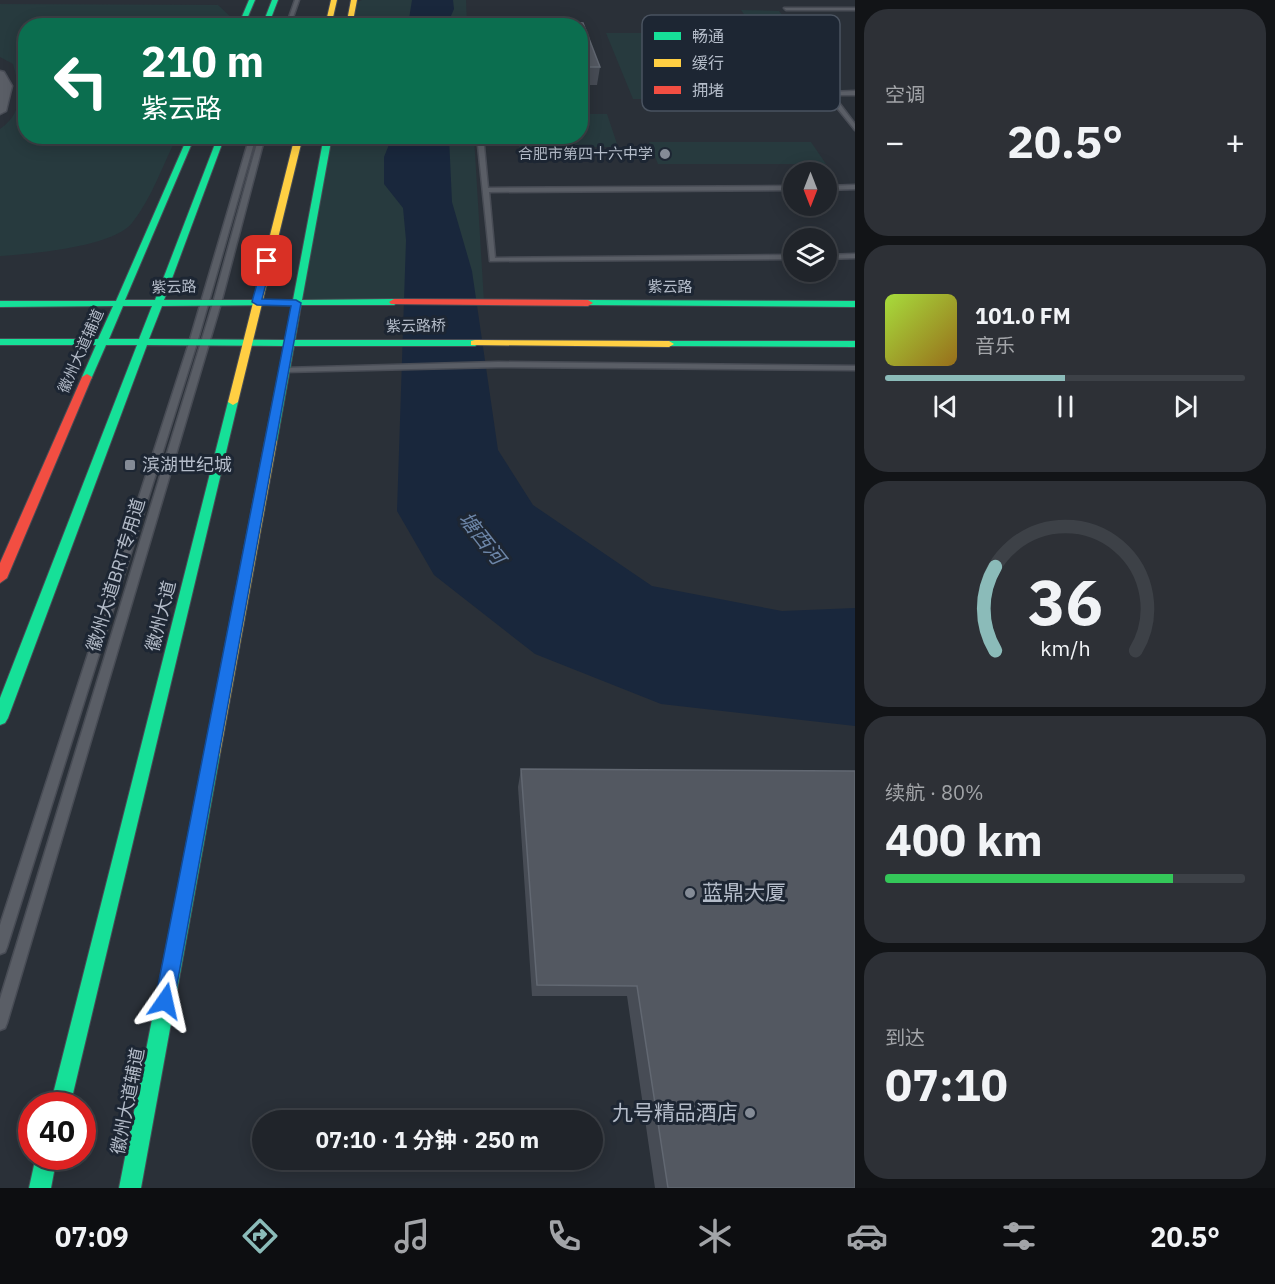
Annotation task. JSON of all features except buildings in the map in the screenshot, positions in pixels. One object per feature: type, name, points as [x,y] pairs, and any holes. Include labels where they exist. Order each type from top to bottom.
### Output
[{"type":"main road","points":[[268,18],[275,0]]},
{"type":"main road","points":[[330,18],[334,0]]},
{"type":"main road","points":[[351,18],[356,1]]},
{"type":"main road","points":[[243,18],[247,2]]},
{"type":"main road","name":"徽州大道辅道","points":[[0,578],[189,144]]},
{"type":"main road","points":[[0,718],[219,144]]},
{"type":"main road","name":"徽州大道","points":[[63,1092],[297,144]]},
{"type":"main road","name":"徽州大道辅道","points":[[130,1188],[326,144]]},
{"type":"main road","name":"紫云路","points":[[0,304],[159,305],[350,302]]},
{"type":"main road","name":"紫云路桥","points":[[350,302],[484,302]]},
{"type":"main road","name":"紫云路","points":[[484,302],[855,304]]},
{"type":"main road","points":[[0,342],[289,343]]},
{"type":"main road","name":"紫云路桥","points":[[289,343],[855,344]]},
{"type":"main road","points":[[40,1188],[44,1170]]},
{"type":"street","points":[[0,74],[6,86],[0,111]]},
{"type":"lane","points":[[291,18],[297,0]]},
{"type":"lane","points":[[297,18],[303,0]]},
{"type":"lane","points":[[786,9],[855,9]]},
{"type":"lane","points":[[840,94],[855,93]]},
{"type":"lane","points":[[840,108],[855,128]]},
{"type":"lane","name":"徽州大道BRT专用道","points":[[211,303],[251,144]]},
{"type":"lane","name":"徽州大道BRT专用道","points":[[0,1023],[260,144]]},
{"type":"lane","points":[[481,144],[492,260],[783,257]]},
{"type":"lane","points":[[486,190],[783,188]]},
{"type":"lane","points":[[837,188],[855,188]]},
{"type":"lane","points":[[837,257],[855,256]]},
{"type":"lane","name":"徽州大道BRT专用道","points":[[0,946],[199,343]]},
{"type":"lane","points":[[284,370],[392,365],[527,364],[855,368]]},
{"type":"green space","points":[[362,0],[466,0],[467,18],[350,18],[353,4]]},
{"type":"green space","points":[[0,4],[218,5],[232,18],[18,18],[18,87],[13,64],[0,57]]},
{"type":"green space","points":[[741,10],[779,11],[782,15],[744,15]]},
{"type":"green space","points":[[606,33],[642,33],[642,99],[633,99]]},
{"type":"green space","points":[[18,100],[18,144],[174,144],[146,203],[132,223],[108,238],[70,248],[0,256],[0,129],[14,115]]},
{"type":"green space","points":[[588,114],[607,114],[618,147],[519,147],[518,144],[588,144]]},
{"type":"green space","points":[[649,142],[811,142],[825,162],[783,162],[783,164],[658,164]]},
{"type":"green space","points":[[327,144],[474,144],[484,302],[296,303]]},
{"type":"water","points":[[412,0],[453,0],[454,9],[450,18],[409,18]]},
{"type":"water","name":"塘西河","points":[[389,144],[449,144],[452,202],[472,271],[498,450],[533,505],[652,586],[782,611],[855,608],[855,726],[661,704],[535,654],[434,575],[397,511],[406,240],[403,208],[384,184],[384,157]]},
{"type":"traffic: fast","points":[[244,18],[252,0]]},
{"type":"traffic: fast","points":[[268,18],[275,0]]},
{"type":"traffic: fast","points":[[87,377],[189,144]]},
{"type":"traffic: fast","points":[[0,718],[219,144]]},
{"type":"traffic: fast","points":[[271,441],[327,144]]},
{"type":"traffic: fast","points":[[0,304],[394,302]]},
{"type":"traffic: fast","points":[[588,303],[855,304]]},
{"type":"traffic: fast","points":[[0,342],[475,343]]},
{"type":"traffic: fast","points":[[669,344],[855,344]]},
{"type":"traffic: fast","points":[[63,1092],[233,402]]},
{"type":"traffic: fast","points":[[130,1188],[212,754]]},
{"type":"traffic: fast","points":[[40,1188],[44,1170]]},
{"type":"traffic: slow","points":[[330,18],[334,0]]},
{"type":"traffic: slow","points":[[351,18],[354,0]]},
{"type":"traffic: slow","points":[[233,402],[297,144]]},
{"type":"traffic: slow","points":[[475,343],[669,344]]},
{"type":"traffic: slow","points":[[212,754],[271,441]]},
{"type":"traffic: jam","points":[[394,302],[588,303]]},
{"type":"traffic: jam","points":[[0,578],[87,377]]},
{"type":"place","name":"合肥市第四十六中学","points":[[665,154]]},
{"type":"place","name":"滨湖世纪城","points":[[130,465]]},
{"type":"place","name":"蓝鼎大厦","points":[[690,893]]},
{"type":"place","name":"九号精品酒店","points":[[750,1113]]},
{"type":"route","points":[[165,1001],[296,303],[257,302],[267,261]]}]
